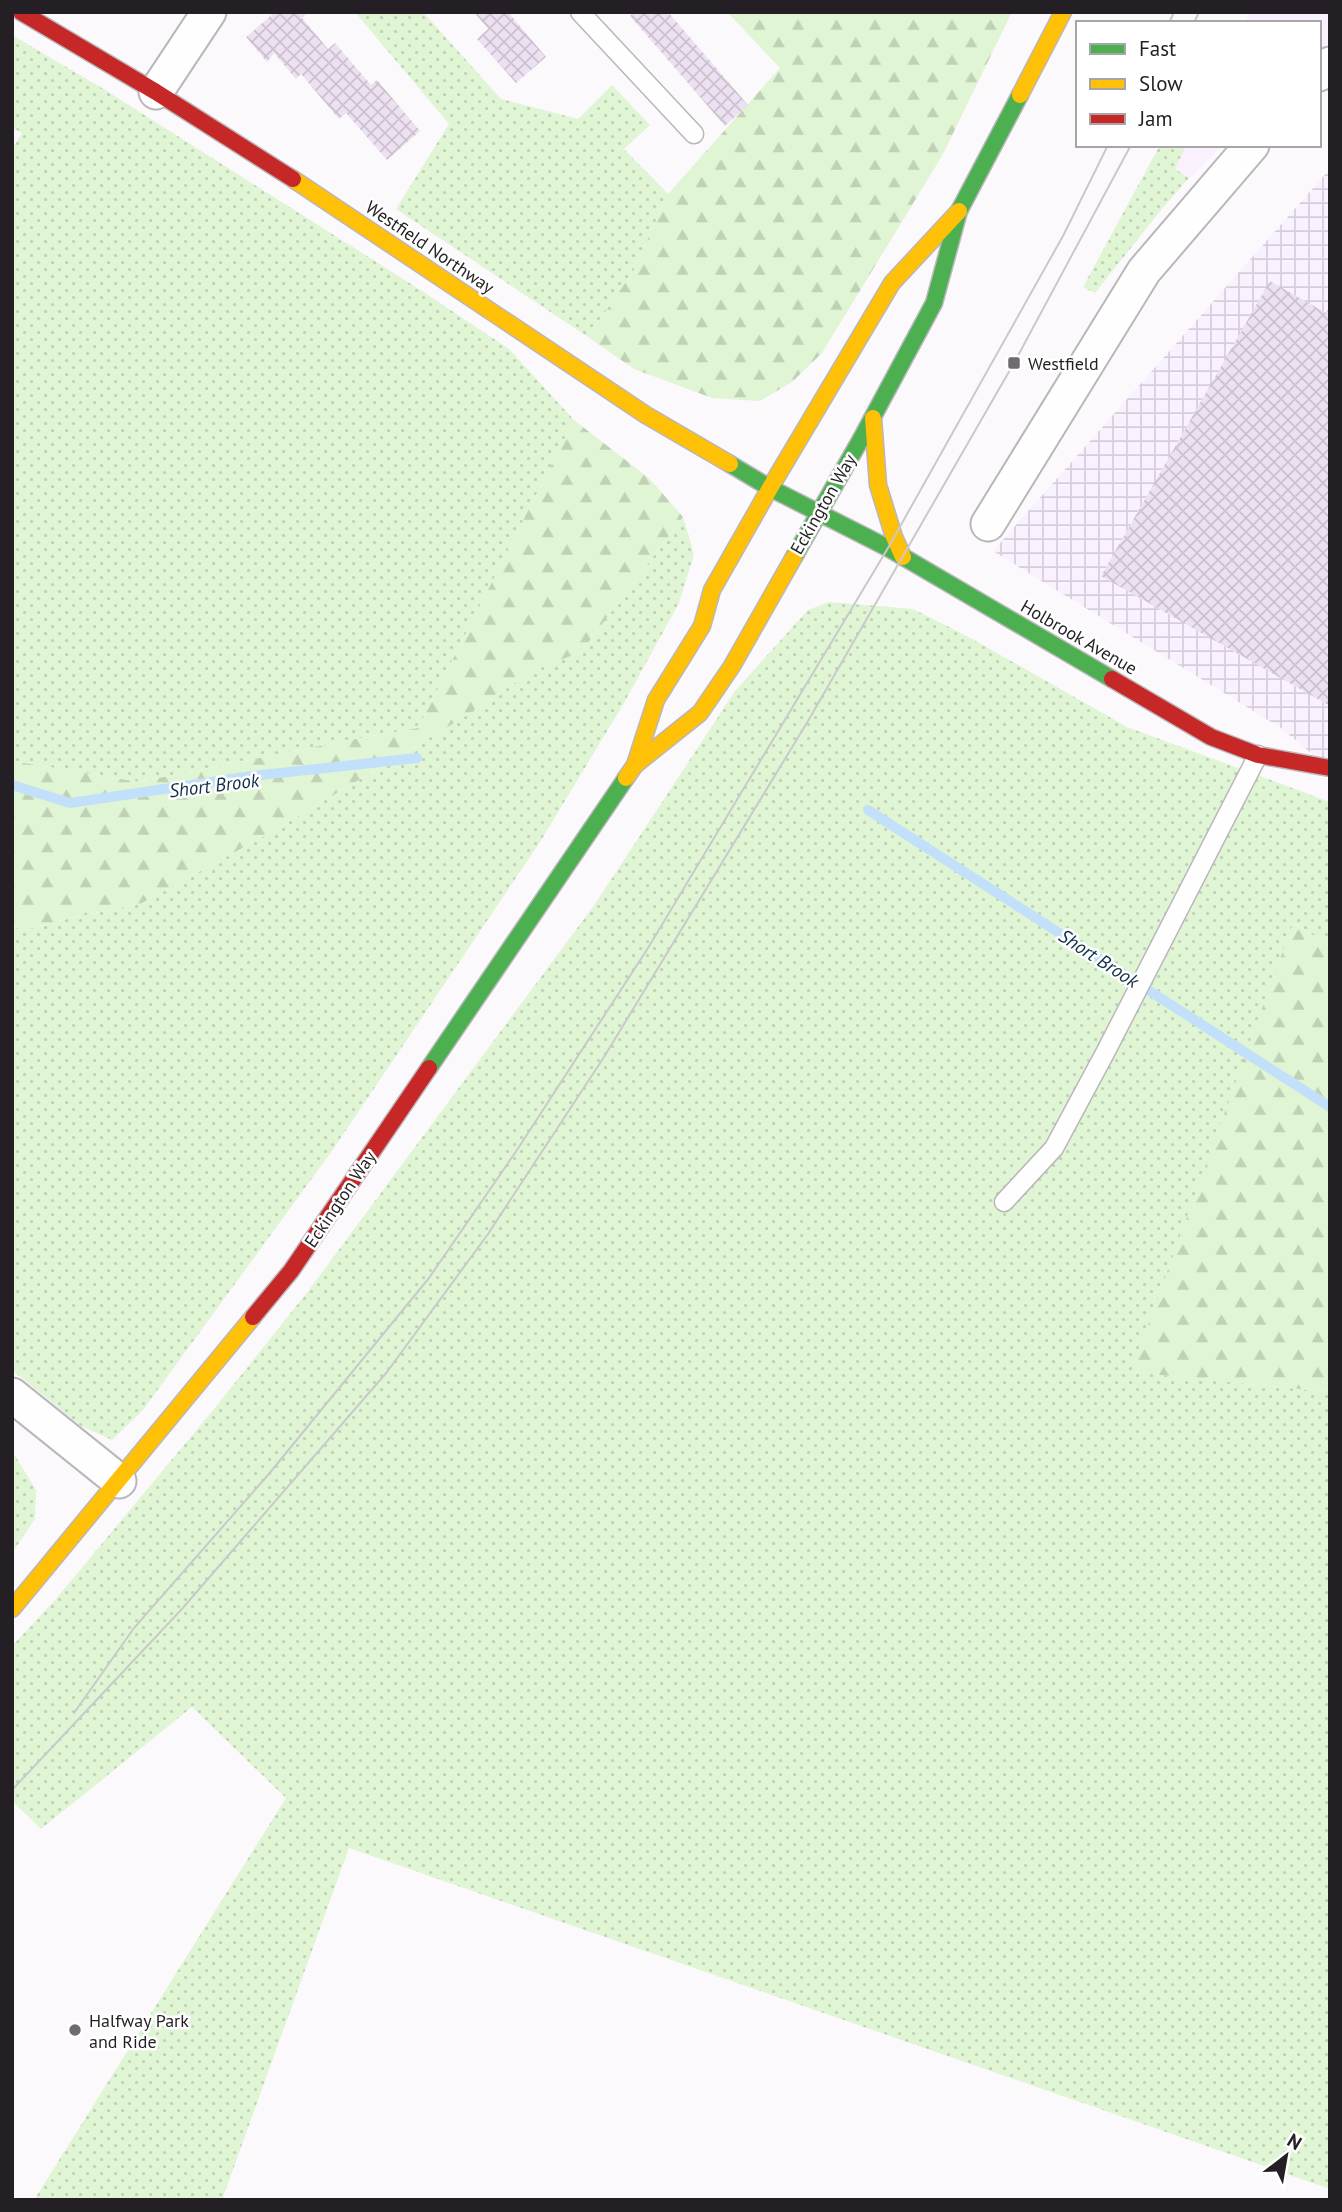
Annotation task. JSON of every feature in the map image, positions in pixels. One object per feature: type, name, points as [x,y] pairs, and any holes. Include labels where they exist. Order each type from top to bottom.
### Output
[{"type":"main road","name":"Westfield Northway","points":[[21,12],[156,92],[308,189],[646,415],[818,514]]},
{"type":"main road","name":"Eckington Way","points":[[635,765],[700,713],[732,666],[873,418],[934,303],[959,211],[1063,12]]},
{"type":"main road","name":"Eckington Way","points":[[12,1608],[291,1271],[635,765],[656,700],[702,626],[712,590],[769,488],[892,283],[959,211]]},
{"type":"main road","points":[[873,418],[878,485],[894,537],[904,557]]},
{"type":"main road","name":"Holbrook Avenue","points":[[818,514],[904,557],[1211,737],[1258,755],[1330,768]]},
{"type":"main road","points":[[775,565],[795,553],[829,542],[847,539],[870,540]]},
{"type":"main road","points":[[702,626],[727,598]]},
{"type":"street","points":[[156,92],[209,12]]},
{"type":"street","points":[[988,524],[1144,271],[1250,147]]},
{"type":"street","points":[[12,1395],[119,1480]]},
{"type":"lane","points":[[580,12],[694,135]]},
{"type":"lane","points":[[1004,1202],[1054,1147],[1105,1054],[1258,755]]},
{"type":"shaded area","points":[[1249,12],[1330,12],[1330,42],[1321,50],[1321,21],[1246,21]]},
{"type":"shaded area","points":[[1185,147],[1221,147],[1189,178],[1175,169]]},
{"type":"shaded area","points":[[1330,169],[1330,769],[1281,728],[993,551]]},
{"type":"green space","points":[[355,12],[423,12],[501,99],[578,119],[612,85],[650,125],[624,149],[668,194],[634,270],[588,337],[396,209],[449,124]]},
{"type":"green space","points":[[727,12],[1012,12],[942,156],[822,353],[792,382],[760,401],[712,398],[634,369],[588,337],[634,270],[668,194],[780,68]]},
{"type":"green space","points":[[12,35],[102,88],[509,349],[574,420],[418,728],[139,782],[12,761],[12,149],[22,133],[12,127]]},
{"type":"green space","points":[[1159,147],[1185,147],[1175,169],[1189,178],[1095,293],[1083,287]]},
{"type":"green space","points":[[574,420],[650,479],[683,517],[581,652],[534,670],[461,719],[268,834],[142,903],[25,930],[12,927],[12,761],[139,782],[418,728]]},
{"type":"green space","points":[[683,517],[694,555],[679,603],[624,703],[540,842],[334,1148],[143,1410],[112,1440],[81,1426],[12,1370],[12,927],[25,930],[142,903],[268,834],[461,719],[534,670],[581,652]]},
{"type":"green space","points":[[829,602],[913,609],[967,636],[1127,727],[1330,802],[1330,946],[1294,923],[1132,1372],[1330,1392],[1330,2189],[349,1848],[222,2200],[34,2200],[286,1798],[192,1707],[41,1829],[12,1801],[12,1646],[55,1600],[309,1290],[595,904],[735,691],[808,610]]},
{"type":"green space","points":[[1293,923],[1330,946],[1330,1392],[1131,1372]]},
{"type":"green space","points":[[12,1451],[36,1490],[35,1519],[12,1553]]},
{"type":"building","points":[[275,12],[308,12],[302,18],[328,49],[335,43],[371,85],[377,80],[420,131],[387,160],[346,113],[339,119],[301,74],[296,79],[274,53],[267,62],[246,37]]},
{"type":"building","points":[[474,12],[508,12],[546,57],[516,83],[477,39],[488,29]]},
{"type":"building","points":[[634,12],[668,12],[748,105],[725,126],[630,16]]},
{"type":"building","points":[[1270,281],[1326,313],[1330,306],[1330,706],[1101,576]]},
{"type":"waterway","name":"Short Brook","points":[[12,785],[70,803],[252,776],[417,758]]},
{"type":"waterway","name":"Short Brook","points":[[868,810],[1330,1107]]},
{"type":"tram line","points":[[1170,21],[1174,12]]},
{"type":"tram line","points":[[1195,21],[1199,12]]},
{"type":"tram line","points":[[74,1713],[134,1628],[268,1475],[429,1278],[517,1150],[648,948],[888,548],[1063,236],[1107,147]]},
{"type":"tram line","points":[[12,1790],[181,1610],[387,1372],[488,1234],[604,1057],[808,721],[1014,363],[1130,147]]},
{"type":"traffic: fast","points":[[794,557],[934,303],[959,211],[1020,95]]},
{"type":"traffic: fast","points":[[730,464],[770,488],[888,548],[1112,679]]},
{"type":"traffic: fast","points":[[429,1068],[626,778]]},
{"type":"traffic: slow","points":[[1020,95],[1063,12]]},
{"type":"traffic: slow","points":[[293,179],[646,415],[730,464]]},
{"type":"traffic: slow","points":[[626,778],[635,765],[656,700],[702,626],[712,590],[770,488],[892,283],[959,211]]},
{"type":"traffic: slow","points":[[873,418],[878,485],[903,557]]},
{"type":"traffic: slow","points":[[635,765],[700,713],[732,666],[794,557]]},
{"type":"traffic: slow","points":[[12,1609],[253,1317]]},
{"type":"traffic: jam","points":[[21,12],[156,92],[293,179]]},
{"type":"traffic: jam","points":[[1112,679],[1211,737],[1258,755],[1330,768]]},
{"type":"traffic: jam","points":[[253,1317],[291,1271],[429,1068]]},
{"type":"place","name":"Westfield","points":[[1014,363]]},
{"type":"place","name":"Halfway Park and Ride","points":[[75,2030]]}]
